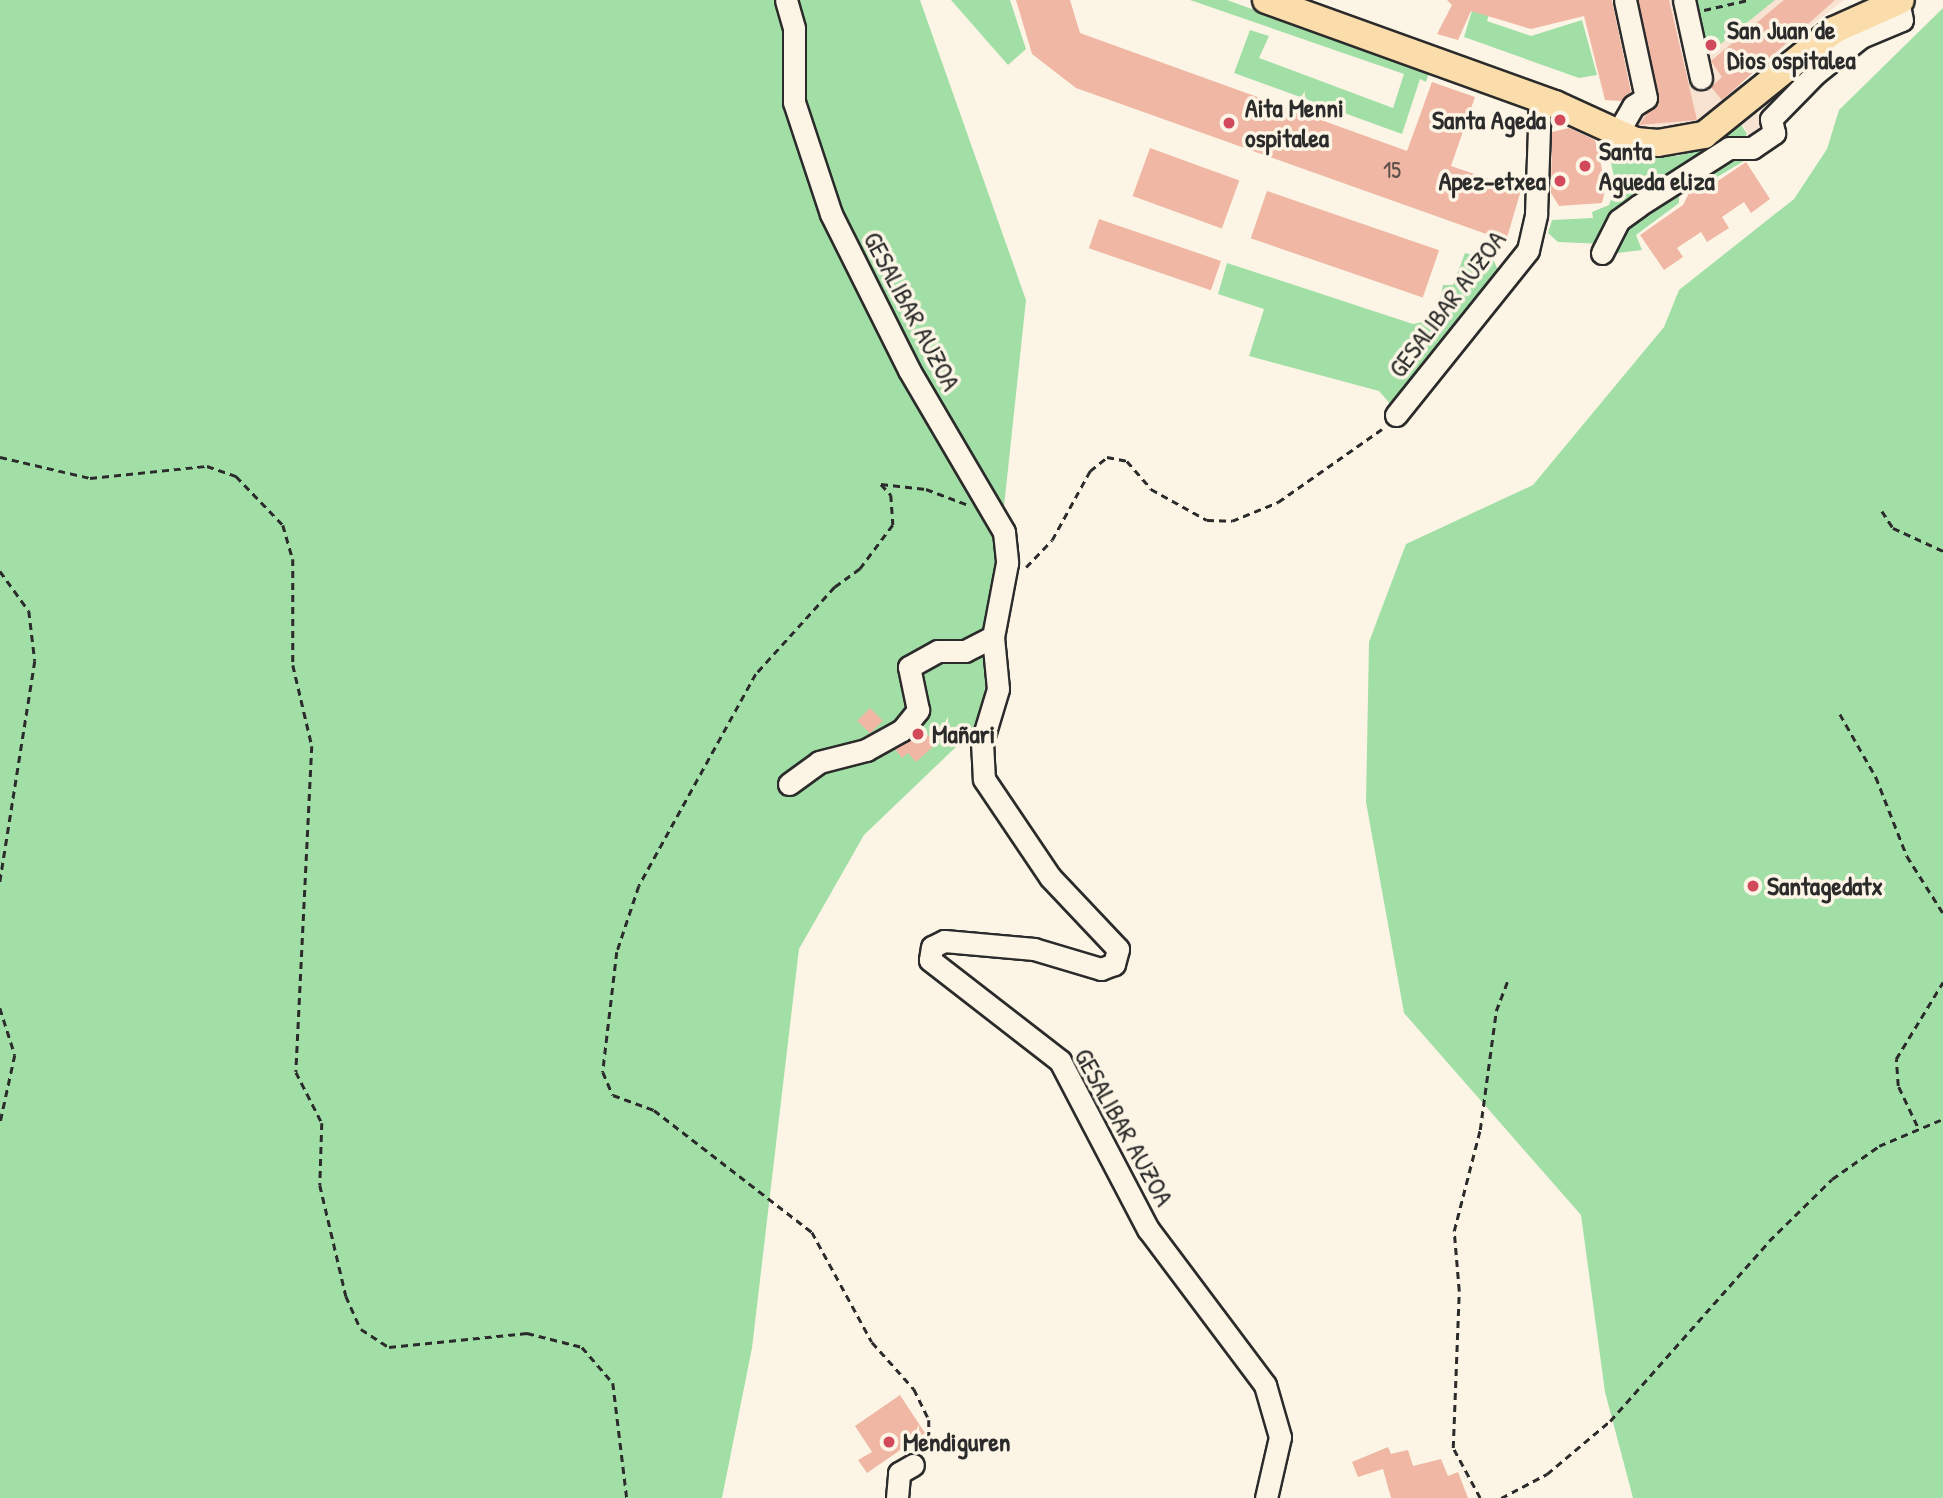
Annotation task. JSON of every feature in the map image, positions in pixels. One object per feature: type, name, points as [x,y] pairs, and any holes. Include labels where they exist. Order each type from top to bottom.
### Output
[{"type":"main road","points":[[1266,0],[1539,98],[1617,134],[1647,142],[1693,141],[1834,30],[1900,0]]},
{"type":"street","name":"GESALIBAR AUZOA","points":[[786,0],[794,28],[794,102],[831,214],[909,370],[1001,523],[1005,574],[993,637],[998,689],[982,742],[984,779],[1021,839],[1117,945],[1118,955],[1101,969],[1034,949],[944,941],[932,947],[930,960],[1060,1061],[1148,1228],[1265,1385],[1280,1437],[1266,1498]]},
{"type":"street","points":[[1617,134],[1633,106],[1646,98],[1626,0]]},
{"type":"street","points":[[1602,253],[1619,220],[1729,148],[1752,148],[1774,132],[1771,119],[1816,73],[1861,37],[1902,20],[1900,0]]},
{"type":"street","points":[[1685,7],[1701,78]]},
{"type":"street","name":"GESALIBAR AUZOA","points":[[1395,415],[1528,250],[1536,214],[1539,98]]},
{"type":"street","points":[[789,784],[820,762],[866,750],[902,730],[918,710],[909,667],[938,651],[965,650],[993,637]]},
{"type":"street","points":[[897,1498],[899,1474],[913,1465]]},
{"type":"path","points":[[1685,7],[1748,0]]},
{"type":"path","points":[[1005,574],[1022,571],[1046,549],[1090,471],[1107,457],[1127,461],[1151,489],[1207,520],[1232,521],[1257,514],[1323,473],[1395,415]]},
{"type":"path","points":[[0,457],[90,478],[207,466],[236,476],[262,498],[283,525],[293,559],[293,665],[312,746],[296,1072],[322,1123],[320,1185],[346,1296],[361,1329],[389,1347],[527,1333],[582,1347],[613,1383],[627,1498]]},
{"type":"path","points":[[913,1465],[928,1458],[929,1420],[914,1389],[872,1342],[812,1232],[654,1110],[613,1095],[603,1072],[608,1012],[617,952],[671,819],[756,674],[835,587],[860,569],[893,525],[891,495],[881,484],[934,492],[1001,523]]},
{"type":"path","points":[[1882,511],[1893,528],[1943,551]]},
{"type":"path","points":[[0,571],[29,611],[35,661],[0,883]]},
{"type":"path","points":[[1840,714],[1876,777],[1907,856],[1943,913]]},
{"type":"path","points":[[1480,1498],[1453,1448],[1459,1291],[1454,1231],[1480,1130],[1496,1011],[1508,980]]},
{"type":"path","points":[[1917,1126],[1898,1086],[1896,1059],[1943,982]]},
{"type":"path","points":[[0,1008],[15,1055],[0,1124]]},
{"type":"path","points":[[1501,1498],[1547,1474],[1610,1421],[1769,1241],[1832,1179],[1917,1126],[1943,1119]]},
{"type":"shaded area","name":"San Juan de Dios ospitalea","points":[[1629,0],[1844,0],[1739,82],[1766,129],[1752,140],[1729,103],[1702,128],[1640,135],[1633,109],[1652,104]]},
{"type":"green space","points":[[0,0],[920,0],[1026,300],[981,723],[864,835],[799,949],[752,1348],[722,1498],[0,1498]]},
{"type":"green space","points":[[951,0],[1010,0],[1026,49],[1008,65]]},
{"type":"green space","points":[[1190,0],[1227,0],[1429,73],[1426,82],[1420,79],[1402,134],[1234,73],[1250,30],[1269,36],[1259,58],[1393,108],[1404,74]]},
{"type":"green space","points":[[1678,0],[1775,0],[1692,67]]},
{"type":"green space","points":[[1475,1],[1490,11],[1487,21],[1531,36],[1582,20],[1597,75],[1579,78],[1464,37]]},
{"type":"green space","points":[[1943,8],[1943,1498],[1633,1498],[1605,1392],[1581,1215],[1404,1013],[1366,802],[1369,642],[1406,544],[1533,485],[1664,327],[1679,290],[1794,199],[1827,149],[1839,110]]},
{"type":"green space","points":[[1740,123],[1747,134],[1737,148],[1749,158],[1702,186],[1679,185],[1679,203],[1636,235],[1642,250],[1610,254],[1603,244],[1558,242],[1548,233],[1552,220],[1593,218],[1592,212],[1609,205],[1616,186],[1609,154],[1678,156],[1714,144]]},
{"type":"green space","points":[[1465,253],[1494,261],[1500,275],[1392,406],[1379,391],[1249,356],[1264,309],[1218,294],[1227,263],[1413,324],[1436,319],[1443,285],[1453,285]]},
{"type":"building","name":"Aita Menni ospitalea","points":[[1016,0],[1070,0],[1080,33],[1407,151],[1432,82],[1475,97],[1451,166],[1521,190],[1506,241],[1076,88],[1032,54]]},
{"type":"building","points":[[1447,0],[1612,0],[1631,92],[1621,101],[1605,100],[1584,16],[1531,29],[1471,11],[1458,40],[1437,34],[1452,5]]},
{"type":"building","points":[[1638,0],[1669,0],[1697,120],[1639,125],[1659,96]]},
{"type":"building","points":[[1784,0],[1835,0],[1722,100],[1711,87],[1722,77],[1711,61]]},
{"type":"building","name":"Santa Agueda eliza","points":[[1569,128],[1595,140],[1606,186],[1602,203],[1559,206],[1551,193],[1552,132]]},
{"type":"building","points":[[1150,148],[1239,180],[1222,228],[1133,196]]},
{"type":"building","points":[[1746,162],[1770,199],[1751,213],[1744,202],[1722,217],[1729,228],[1707,242],[1701,232],[1677,248],[1683,257],[1664,270],[1640,235],[1683,205],[1690,191],[1703,191]]},
{"type":"building","points":[[1267,191],[1439,250],[1423,298],[1251,238]]},
{"type":"building","points":[[1099,219],[1221,261],[1211,290],[1089,248]]},
{"type":"building","points":[[870,708],[883,721],[870,733],[857,721]]},
{"type":"building","name":"Mañari","points":[[921,727],[936,744],[916,762],[908,753],[902,758],[895,749]]},
{"type":"building","name":"Mendiguren","points":[[900,1395],[925,1433],[867,1473],[858,1460],[872,1452],[855,1426]]},
{"type":"building","points":[[1388,1447],[1391,1454],[1408,1450],[1413,1466],[1441,1459],[1448,1476],[1458,1472],[1468,1498],[1391,1498],[1383,1469],[1358,1477],[1352,1462]]},
{"type":"place","name":"San Juan de Dios ospitalea","points":[[1711,45]]},
{"type":"place","name":"Santa Ageda","points":[[1560,120]]},
{"type":"place","name":"Aita Menni ospitalea","points":[[1229,123]]},
{"type":"place","name":"Santa Agueda eliza","points":[[1585,166]]},
{"type":"place","name":"Apez-etxea","points":[[1560,181]]},
{"type":"place","name":"Mañari","points":[[918,734]]},
{"type":"place","name":"Santagedatx","points":[[1753,886]]},
{"type":"place","name":"Mendiguren","points":[[889,1442]]}]
